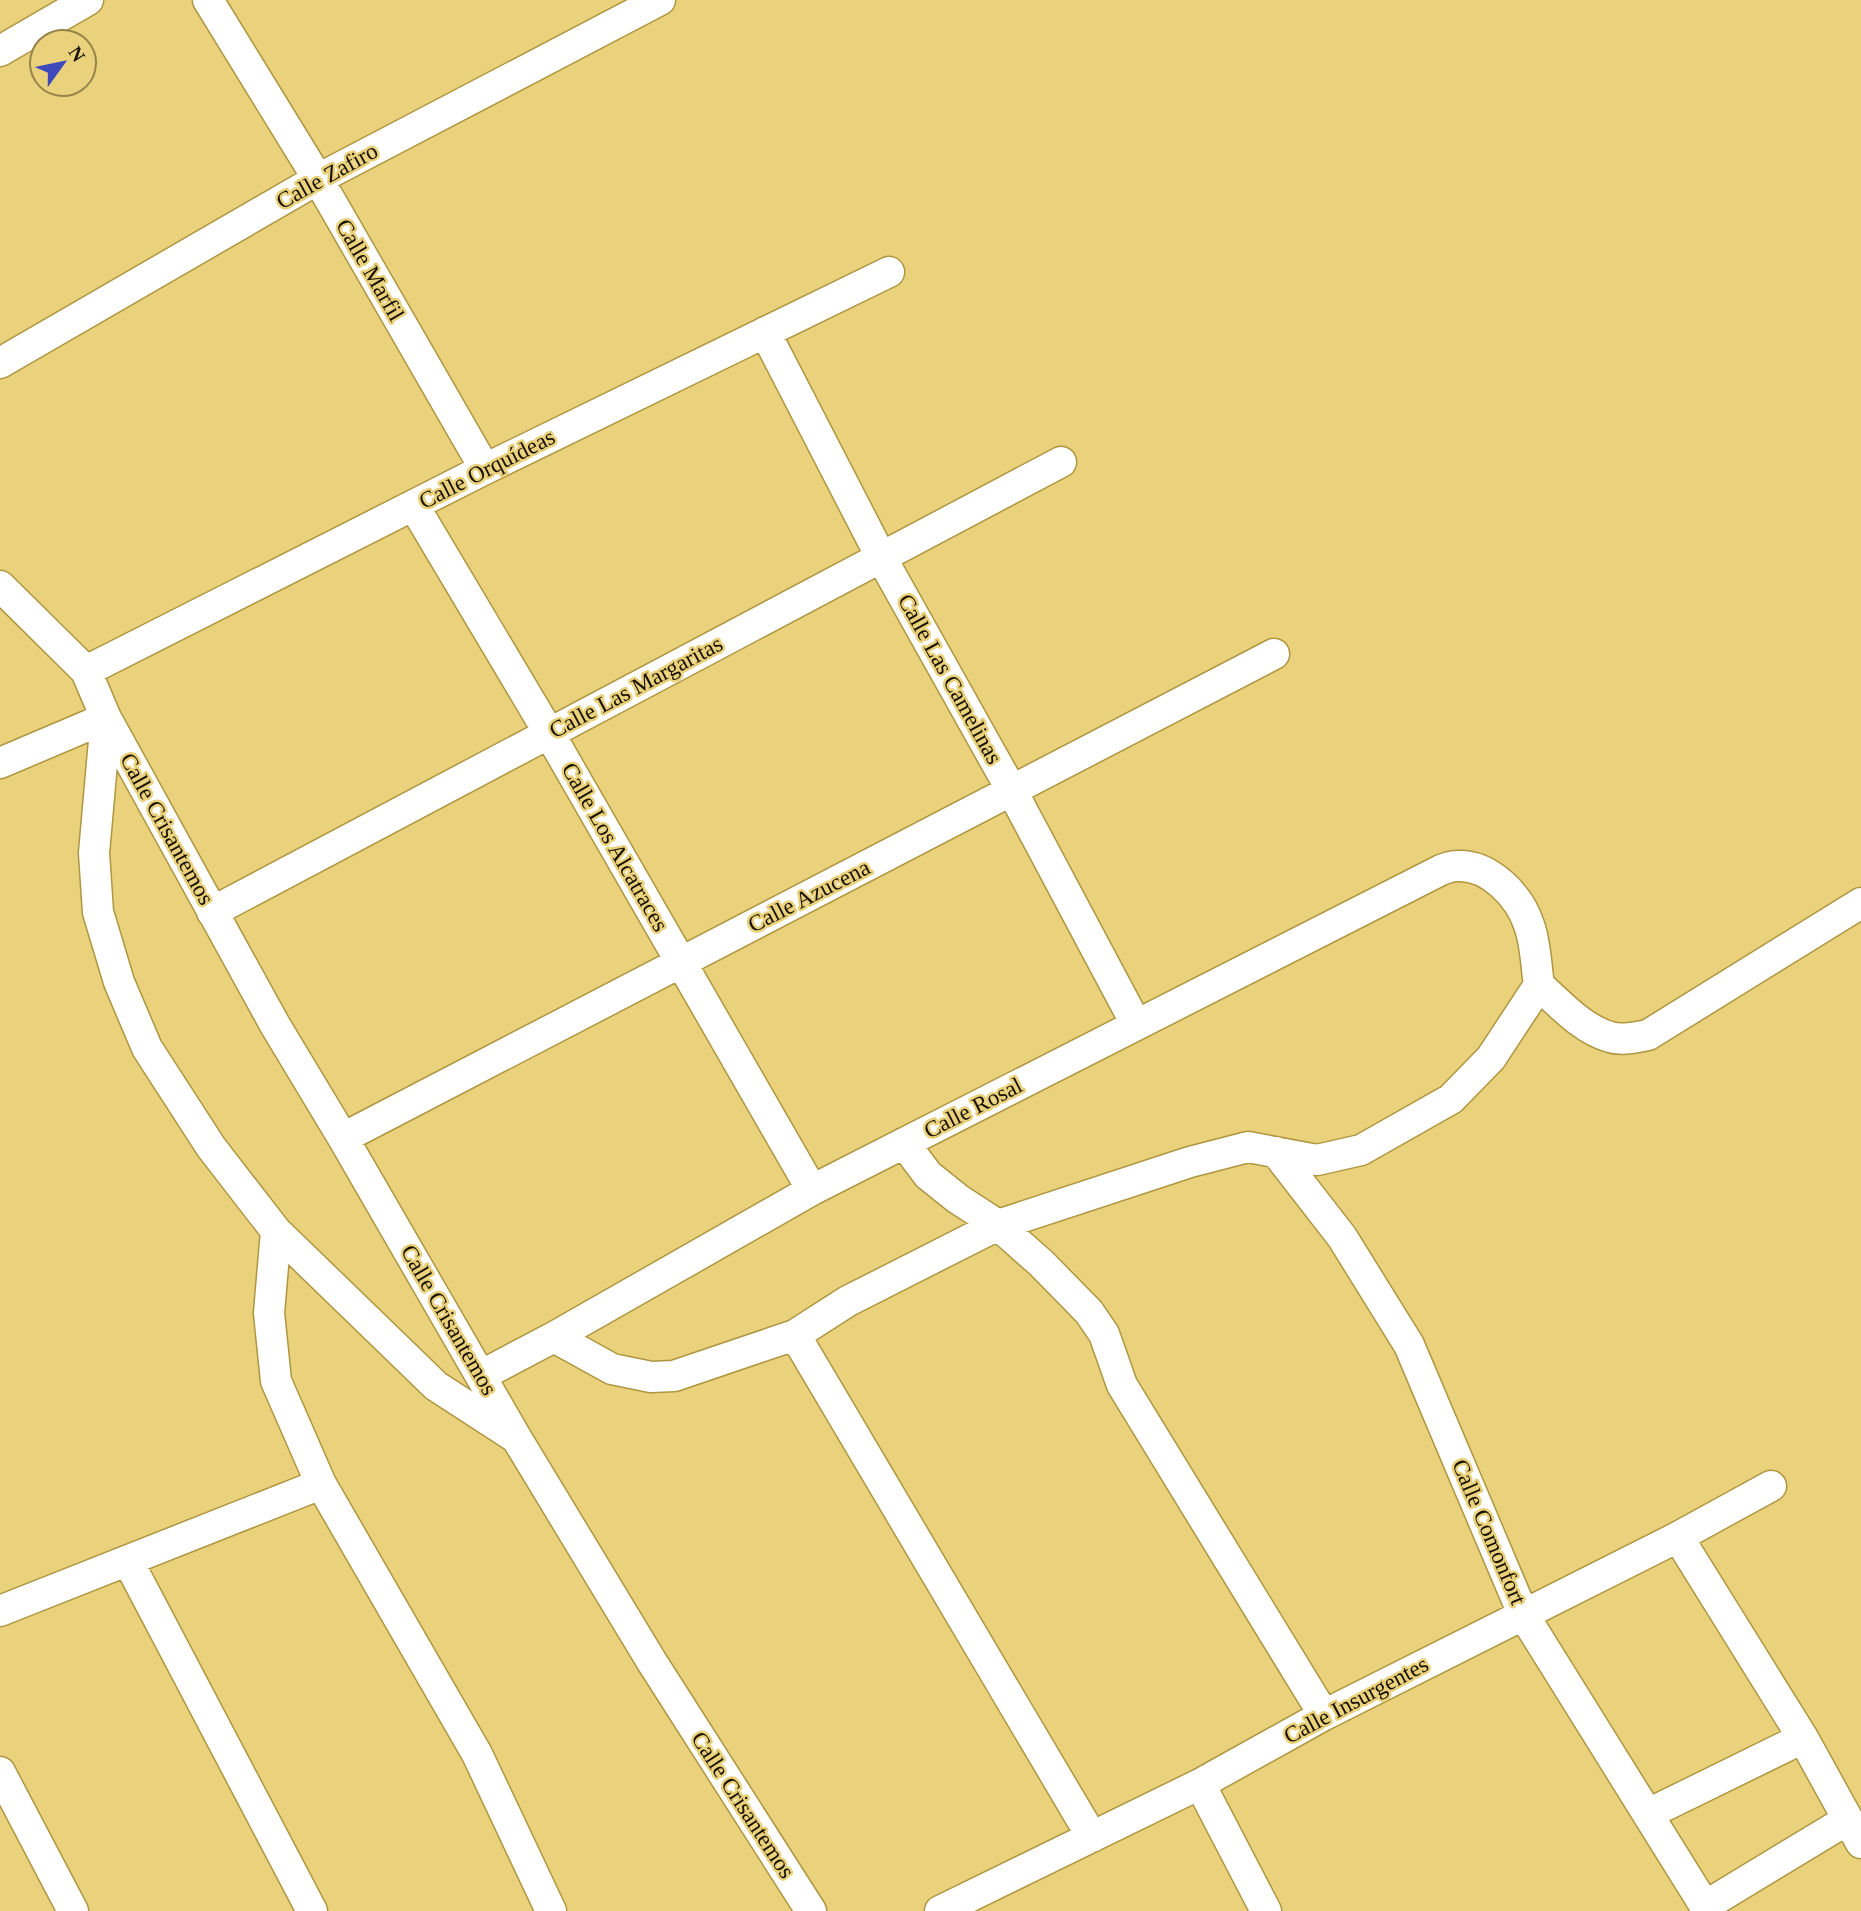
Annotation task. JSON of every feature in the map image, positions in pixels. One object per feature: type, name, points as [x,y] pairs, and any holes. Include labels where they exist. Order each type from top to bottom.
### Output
[{"type":"street","points":[[0,51],[88,0]]},
{"type":"street","name":"Calle Marfil","points":[[208,0],[318,180],[485,469]]},
{"type":"street","name":"Calle Zafiro","points":[[0,363],[318,180],[660,0]]},
{"type":"street","name":"Calle Orquídeas","points":[[86,671],[485,469],[889,272]]},
{"type":"street","name":"Calle Las Camelinas","points":[[765,332],[881,557],[1012,791],[1136,1024]]},
{"type":"street","name":"Calle Las Margaritas","points":[[212,912],[1061,462]]},
{"type":"street","name":"Calle Los Alcatraces","points":[[414,506],[549,733],[811,1191]]},
{"type":"street","points":[[0,586],[86,671]]},
{"type":"street","name":"Calle Azucena","points":[[343,1138],[1274,654]]},
{"type":"street","name":"Calle Crisantemos","points":[[86,671],[106,718],[275,1025],[517,1439],[652,1662],[811,1911]]},
{"type":"street","points":[[0,763],[106,718],[95,865],[98,912],[119,982],[147,1048],[211,1147],[276,1231],[436,1386],[517,1439]]},
{"type":"street","name":"Calle Rosal","points":[[482,1375],[811,1191],[1441,870],[1459,866],[1474,869],[1494,878],[1510,892],[1530,927],[1539,985]]},
{"type":"street","points":[[554,1336],[612,1369],[651,1377],[674,1376],[794,1335],[848,1301],[998,1225],[1190,1162],[1248,1147],[1317,1160],[1361,1150],[1451,1099],[1491,1058],[1539,985],[1576,1018],[1611,1038],[1629,1039],[1648,1035],[1861,903]]},
{"type":"street","points":[[904,1143],[929,1175],[958,1199],[998,1225],[1041,1263],[1089,1312],[1104,1334],[1122,1385],[1324,1715]]},
{"type":"street","name":"Calle Comonfort","points":[[1276,1152],[1342,1237],[1409,1345],[1523,1614],[1707,1909]]},
{"type":"street","points":[[276,1231],[269,1313],[276,1381],[321,1483],[477,1754],[551,1911]]},
{"type":"street","points":[[794,1335],[1092,1837]]},
{"type":"street","points":[[0,1611],[321,1483]]},
{"type":"street","name":"Calle Insurgentes","points":[[940,1911],[1200,1784],[1324,1715],[1678,1537],[1771,1486]]},
{"type":"street","points":[[1678,1537],[1804,1738],[1854,1831],[1707,1909]]},
{"type":"street","points":[[128,1562],[312,1911]]},
{"type":"street","points":[[1648,1814],[1804,1738]]},
{"type":"street","points":[[0,1773],[73,1911]]},
{"type":"street","points":[[1200,1784],[1266,1911]]}]
